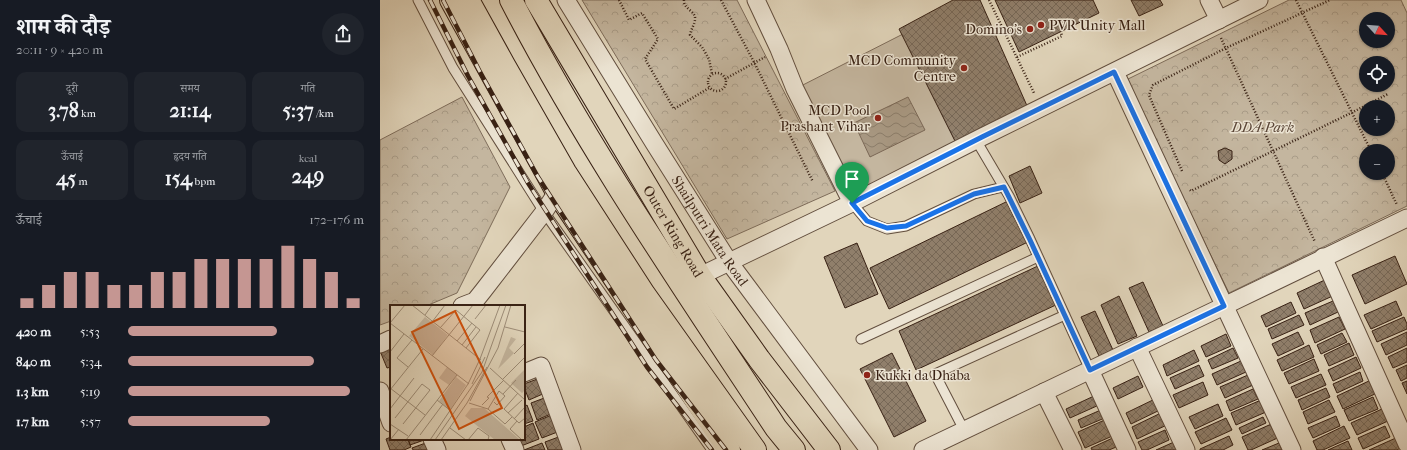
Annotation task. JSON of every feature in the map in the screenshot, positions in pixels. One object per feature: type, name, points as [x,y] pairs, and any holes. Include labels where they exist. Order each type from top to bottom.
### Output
[{"type":"main road","points":[[451,0],[557,192],[729,450]]},
{"type":"main road","points":[[468,0],[565,172],[644,294],[755,450]]},
{"type":"main road","name":"Outer Ring Road","points":[[511,0],[525,28],[594,147],[672,271],[776,428],[794,450]]},
{"type":"main road","name":"Outer Ring Road","points":[[536,0],[700,276],[759,359],[829,450]]},
{"type":"street","name":"Shailputri Mata Road","points":[[567,0],[658,150],[729,262],[869,450]]},
{"type":"street","points":[[756,0],[779,49],[795,89],[852,203]]},
{"type":"street","points":[[1209,0],[1219,20]]},
{"type":"street","points":[[700,276],[852,203],[1259,0]]},
{"type":"street","points":[[1114,72],[1292,450]]},
{"type":"street","points":[[465,305],[486,299],[557,192]]},
{"type":"street","points":[[923,450],[1224,306],[1319,250],[1403,213]]},
{"type":"street","points":[[1319,250],[1406,438]]},
{"type":"street","points":[[380,344],[390,340]]},
{"type":"street","points":[[1137,347],[1186,450]]},
{"type":"street","points":[[525,373],[541,366],[572,450]]},
{"type":"street","points":[[1090,370],[1127,450]]},
{"type":"street","points":[[380,391],[390,420]]},
{"type":"street","points":[[1044,392],[1073,450]]},
{"type":"street","points":[[432,440],[437,450]]},
{"type":"street","points":[[510,440],[515,450]]},
{"type":"lane","points":[[418,0],[453,68],[544,212],[712,450]]},
{"type":"lane","points":[[976,140],[1004,187],[1066,315],[1090,370]]},
{"type":"lane","points":[[852,203],[867,221],[887,228],[906,226],[974,194],[1004,187]]},
{"type":"lane","points":[[861,339],[1038,257]]},
{"type":"lane","points":[[964,430],[935,374],[1066,315]]},
{"type":"path","points":[[619,0],[629,20],[642,13],[658,39],[645,60],[674,109],[709,88]]},
{"type":"path","points":[[684,0],[686,6],[695,15],[696,20],[690,35],[702,47],[709,59],[712,74],[707,82],[709,88],[714,91],[722,90],[726,84],[725,79],[721,74],[712,74]]},
{"type":"path","points":[[721,0],[754,62],[813,182]]},
{"type":"path","points":[[989,0],[1041,108]]},
{"type":"path","points":[[1296,0],[1368,144]]},
{"type":"path","points":[[1185,177],[1151,100],[1149,95],[1150,90],[1156,83],[1226,48],[1330,0]]},
{"type":"path","points":[[1017,57],[1062,36],[1061,32]]},
{"type":"path","points":[[1226,48],[1319,250]]},
{"type":"path","points":[[725,79],[754,62]]},
{"type":"path","points":[[1188,184],[1191,191],[1388,94]]},
{"type":"path","points":[[1386,180],[1403,213]]},
{"type":"green space","points":[[582,0],[737,0],[835,191],[727,239]]},
{"type":"green space","name":"DDA Park","points":[[1289,0],[1401,0],[1407,13],[1407,206],[1229,293],[1126,80]]},
{"type":"green space","name":"MCD Pool Prashant Vihar","points":[[903,34],[960,148],[852,203],[795,89]]},
{"type":"green space","points":[[462,97],[510,187],[457,293],[428,305],[390,305],[390,321],[380,325],[380,140]]},
{"type":"water","points":[[908,97],[925,130],[870,157],[854,123]]},
{"type":"building","name":"MCD Community Centre","points":[[953,0],[980,0],[1028,108],[956,143],[899,29]]},
{"type":"building","name":"PVR Unity Mall","points":[[995,0],[1093,0],[1099,13],[1019,52]]},
{"type":"building","points":[[1131,0],[1160,0],[1163,5],[1139,16]]},
{"type":"building","points":[[1225,148],[1232,151],[1232,159],[1225,164],[1219,160],[1218,151]]},
{"type":"building","points":[[1030,166],[1042,193],[1020,203],[1009,176]]},
{"type":"building","points":[[1010,200],[1030,241],[889,309],[870,268]]},
{"type":"building","points":[[857,243],[878,294],[845,308],[824,257]]},
{"type":"building","points":[[1395,256],[1407,284],[1365,304],[1352,275]]},
{"type":"building","points":[[1040,265],[1058,304],[916,370],[899,331]]},
{"type":"building","points":[[1329,278],[1337,294],[1304,309],[1297,293]]},
{"type":"building","points":[[1143,282],[1163,326],[1149,332],[1129,288]]},
{"type":"building","points":[[1119,296],[1137,336],[1118,344],[1101,305]]},
{"type":"building","points":[[1333,301],[1338,312],[1310,325],[1305,313]]},
{"type":"building","points":[[1396,301],[1402,315],[1371,329],[1364,315]]},
{"type":"building","points":[[1291,302],[1296,313],[1266,327],[1261,316]]},
{"type":"building","points":[[1095,311],[1113,350],[1099,356],[1081,317]]},
{"type":"building","points":[[1299,315],[1304,325],[1272,339],[1268,329]]},
{"type":"building","points":[[1339,317],[1345,329],[1315,343],[1310,330]]},
{"type":"building","points":[[1404,317],[1407,324],[1407,329],[1377,342],[1372,331]]},
{"type":"building","points":[[1298,332],[1304,344],[1278,356],[1272,344]]},
{"type":"building","points":[[1407,332],[1407,345],[1386,355],[1381,344]]},
{"type":"building","points":[[1342,333],[1347,342],[1321,354],[1317,345]]},
{"type":"building","points":[[1226,334],[1231,346],[1206,357],[1201,346]]},
{"type":"building","points":[[1349,343],[1354,355],[1329,366],[1324,355]]},
{"type":"building","points":[[1309,345],[1314,357],[1282,371],[1277,360]]},
{"type":"building","points":[[390,347],[390,367],[387,368],[380,351]]},
{"type":"building","points":[[1233,348],[1238,358],[1212,369],[1208,360]]},
{"type":"building","points":[[1407,348],[1407,362],[1393,368],[1388,357]]},
{"type":"building","points":[[1194,350],[1199,361],[1167,376],[1163,365]]},
{"type":"building","points":[[892,353],[926,421],[894,437],[860,369]]},
{"type":"building","points":[[1356,357],[1361,368],[1333,381],[1328,370]]},
{"type":"building","points":[[1314,359],[1319,371],[1289,384],[1284,373]]},
{"type":"building","points":[[1241,361],[1246,372],[1217,385],[1212,374]]},
{"type":"building","points":[[1199,365],[1204,376],[1175,389],[1170,378]]},
{"type":"building","points":[[1407,365],[1407,378],[1401,381],[1396,370]]},
{"type":"building","points":[[1360,372],[1363,381],[1337,393],[1333,384]]},
{"type":"building","points":[[1321,374],[1326,385],[1296,398],[1291,387]]},
{"type":"building","points":[[1248,375],[1253,385],[1225,398],[1220,387]]},
{"type":"building","points":[[1138,376],[1143,387],[1118,399],[1113,388]]},
{"type":"building","points":[[540,378],[545,393],[529,400],[525,390],[525,384]]},
{"type":"building","points":[[1371,380],[1377,393],[1343,409],[1337,396]]},
{"type":"building","points":[[1407,381],[1407,394],[1402,383]]},
{"type":"building","points":[[1203,382],[1208,395],[1179,408],[1173,395]]},
{"type":"building","points":[[1326,388],[1330,397],[1302,410],[1298,400]]},
{"type":"building","points":[[1253,389],[1258,399],[1230,411],[1226,401]]},
{"type":"building","points":[[1094,396],[1099,405],[1070,418],[1066,409]]},
{"type":"building","points":[[547,397],[553,413],[537,420],[531,403]]},
{"type":"building","points":[[1373,397],[1378,409],[1349,421],[1344,410]]},
{"type":"building","points":[[1157,398],[1162,409],[1131,424],[1126,413]]},
{"type":"building","points":[[1261,400],[1266,412],[1236,425],[1231,413]]},
{"type":"building","points":[[1329,400],[1335,412],[1308,424],[1303,412]]},
{"type":"building","points":[[1218,404],[1223,416],[1195,429],[1189,417]]},
{"type":"building","points":[[527,405],[533,421],[525,424],[525,406]]},
{"type":"building","points":[[1103,409],[1107,417],[1081,428],[1078,420]]},
{"type":"building","points":[[1382,409],[1388,421],[1357,435],[1351,423]]},
{"type":"building","points":[[1163,412],[1169,424],[1137,439],[1132,427]]},
{"type":"building","points":[[554,414],[560,431],[542,438],[535,422]]},
{"type":"building","points":[[1336,416],[1340,426],[1313,438],[1308,428]]},
{"type":"building","points":[[1263,417],[1266,423],[1242,434],[1239,428]]},
{"type":"building","points":[[1109,418],[1117,434],[1085,448],[1078,432]]},
{"type":"building","points":[[1226,418],[1232,430],[1201,444],[1195,432]]},
{"type":"building","points":[[1276,422],[1282,436],[1248,450],[1242,437]]},
{"type":"building","points":[[533,423],[539,439],[521,446],[519,440],[525,440],[525,427]]},
{"type":"building","points":[[1344,426],[1350,438],[1323,450],[1317,450],[1313,441]]},
{"type":"building","points":[[1385,426],[1390,437],[1363,449],[1358,438]]},
{"type":"building","points":[[1165,430],[1169,440],[1147,450],[1142,450],[1138,442]]},
{"type":"building","points":[[564,435],[570,450],[548,450],[545,442]]},
{"type":"building","points":[[1117,436],[1121,445],[1109,450],[1092,450],[1091,448]]},
{"type":"building","points":[[1229,436],[1233,445],[1223,450],[1200,450],[1200,449]]},
{"type":"building","points":[[390,437],[390,440],[408,440],[411,447],[404,450],[390,450],[386,439]]},
{"type":"building","points":[[1398,437],[1402,447],[1397,450],[1369,450]]},
{"type":"building","points":[[408,440],[424,440],[410,445]]},
{"type":"building","points":[[431,441],[434,450],[413,450],[412,448]]},
{"type":"building","points":[[1348,441],[1352,450],[1328,450]]},
{"type":"building","points":[[1174,442],[1177,450],[1156,450]]},
{"type":"building","points":[[542,443],[545,450],[524,450]]},
{"type":"building","points":[[1279,443],[1282,450],[1262,450]]},
{"type":"railway","points":[[430,0],[468,76],[528,183],[647,367],[712,450]]},
{"type":"railway","points":[[443,0],[479,70],[538,177],[656,360],[726,450]]},
{"type":"place","name":"PVR Unity Mall","points":[[1041,25]]},
{"type":"place","name":"Domino's","points":[[1030,29]]},
{"type":"place","name":"MCD Community Centre","points":[[964,68]]},
{"type":"place","name":"MCD Pool Prashant Vihar","points":[[878,118]]},
{"type":"place","name":"Kukki da Dhaba","points":[[867,375]]},
{"type":"route","points":[[1114,72],[1224,306],[1090,370],[1066,315],[1004,187],[974,194],[906,226],[887,228],[867,221],[852,203],[1114,72]]}]
